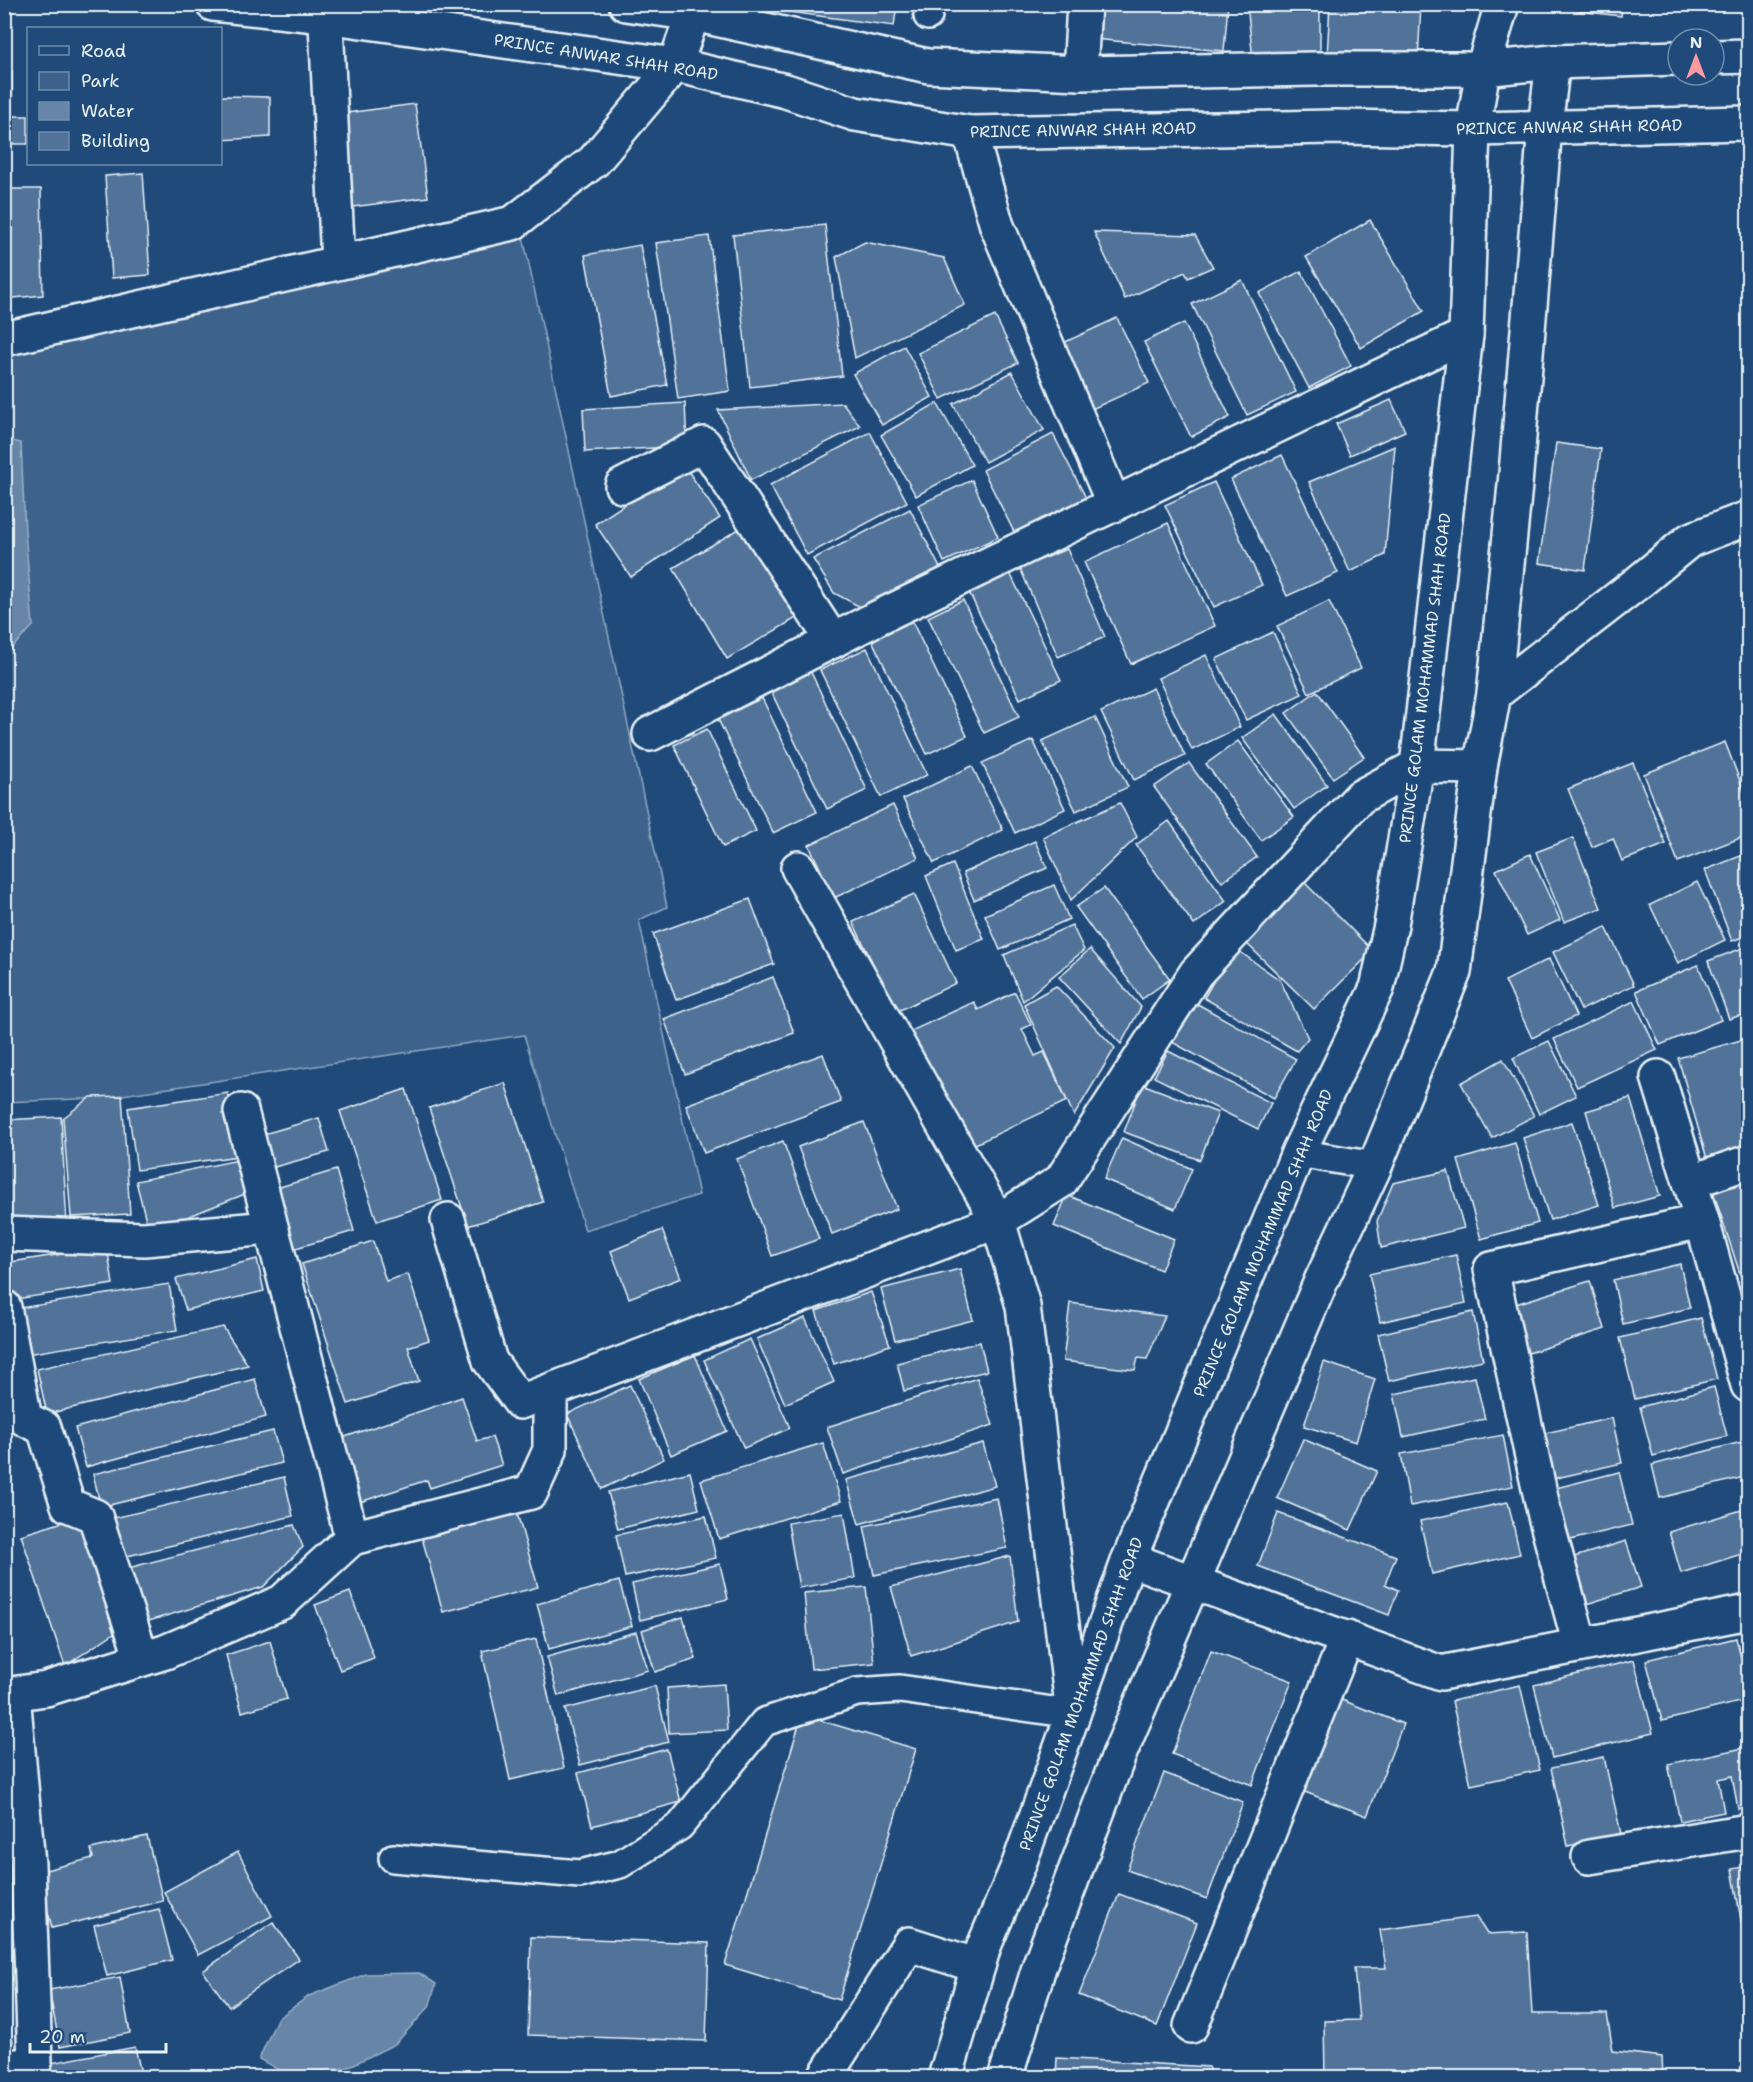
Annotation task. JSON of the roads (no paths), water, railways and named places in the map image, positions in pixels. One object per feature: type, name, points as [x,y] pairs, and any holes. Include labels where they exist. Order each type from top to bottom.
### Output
[{"type":"street","name":"PRINCE ANWAR SHAH ROAD","points":[[213,4],[325,10],[675,65],[786,91],[855,114],[970,133],[1335,127],[1473,129],[1749,123]]},
{"type":"street","points":[[626,4],[693,9],[928,66],[1080,73],[1483,69],[1553,62],[1666,58]]},
{"type":"street","points":[[1080,73],[1084,4]]},
{"type":"street","name":"PRINCE GOLAM MOHAMMAD SHAH ROAD","points":[[945,2078],[984,1947],[1019,1864],[1129,1559],[1298,1153],[1377,988],[1391,925],[1417,766],[1466,335],[1473,129],[1483,69],[1502,4]]},
{"type":"street","points":[[4,339],[513,223],[594,161],[675,65],[693,9]]},
{"type":"street","points":[[325,10],[338,262]]},
{"type":"street","points":[[1726,57],[1749,56]]},
{"type":"street","points":[[1005,2078],[1040,1964],[1119,1755],[1322,1279],[1375,1166],[1454,972],[1480,767],[1494,694],[1515,485],[1545,127],[1553,62]]},
{"type":"street","points":[[970,133],[997,226],[1114,505]]},
{"type":"street","points":[[650,734],[833,641],[1466,335]]},
{"type":"street","points":[[622,486],[704,444],[833,641]]},
{"type":"street","points":[[1494,694],[1690,540],[1749,518]]},
{"type":"street","points":[[448,1220],[490,1361],[520,1402],[998,1221],[1061,1181],[1196,973],[1360,797],[1417,766],[1480,767]]},
{"type":"street","points":[[798,868],[998,1221],[1023,1306],[1073,1714]]},
{"type":"street","points":[[1658,1077],[1749,1385]]},
{"type":"street","points":[[241,1111],[352,1538]]},
{"type":"street","points":[[1690,1182],[1749,1162]]},
{"type":"street","points":[[1580,1645],[1545,1516],[1491,1269],[1702,1221]]},
{"type":"street","points":[[4,1234],[144,1239],[270,1228]]},
{"type":"street","points":[[4,1307],[25,1419],[44,1428],[68,1505],[95,1516],[142,1659]]},
{"type":"street","points":[[4,2069],[35,2062],[28,1864],[9,1695],[46,1689],[165,1652],[282,1602],[352,1538],[531,1492],[550,1450],[550,1391]]},
{"type":"street","points":[[1129,1559],[1441,1673],[1749,1612]]},
{"type":"street","points":[[1191,2026],[1347,1638]]},
{"type":"street","points":[[1589,1857],[1749,1832]]},
{"type":"street","points":[[824,2078],[909,1944],[978,1966]]},
{"type":"lane","points":[[1298,1153],[1375,1166]]},
{"type":"lane","points":[[393,1858],[580,1874],[620,1864],[680,1826],[764,1722],[857,1692],[900,1689],[1073,1714]]},
{"type":"water","points":[[5,439],[21,443],[25,532],[33,626],[5,655]]},
{"type":"water","points":[[419,1973],[436,1984],[429,2007],[395,2044],[346,2068],[286,2074],[259,2059],[277,2019],[309,1996],[366,1974]]}]
